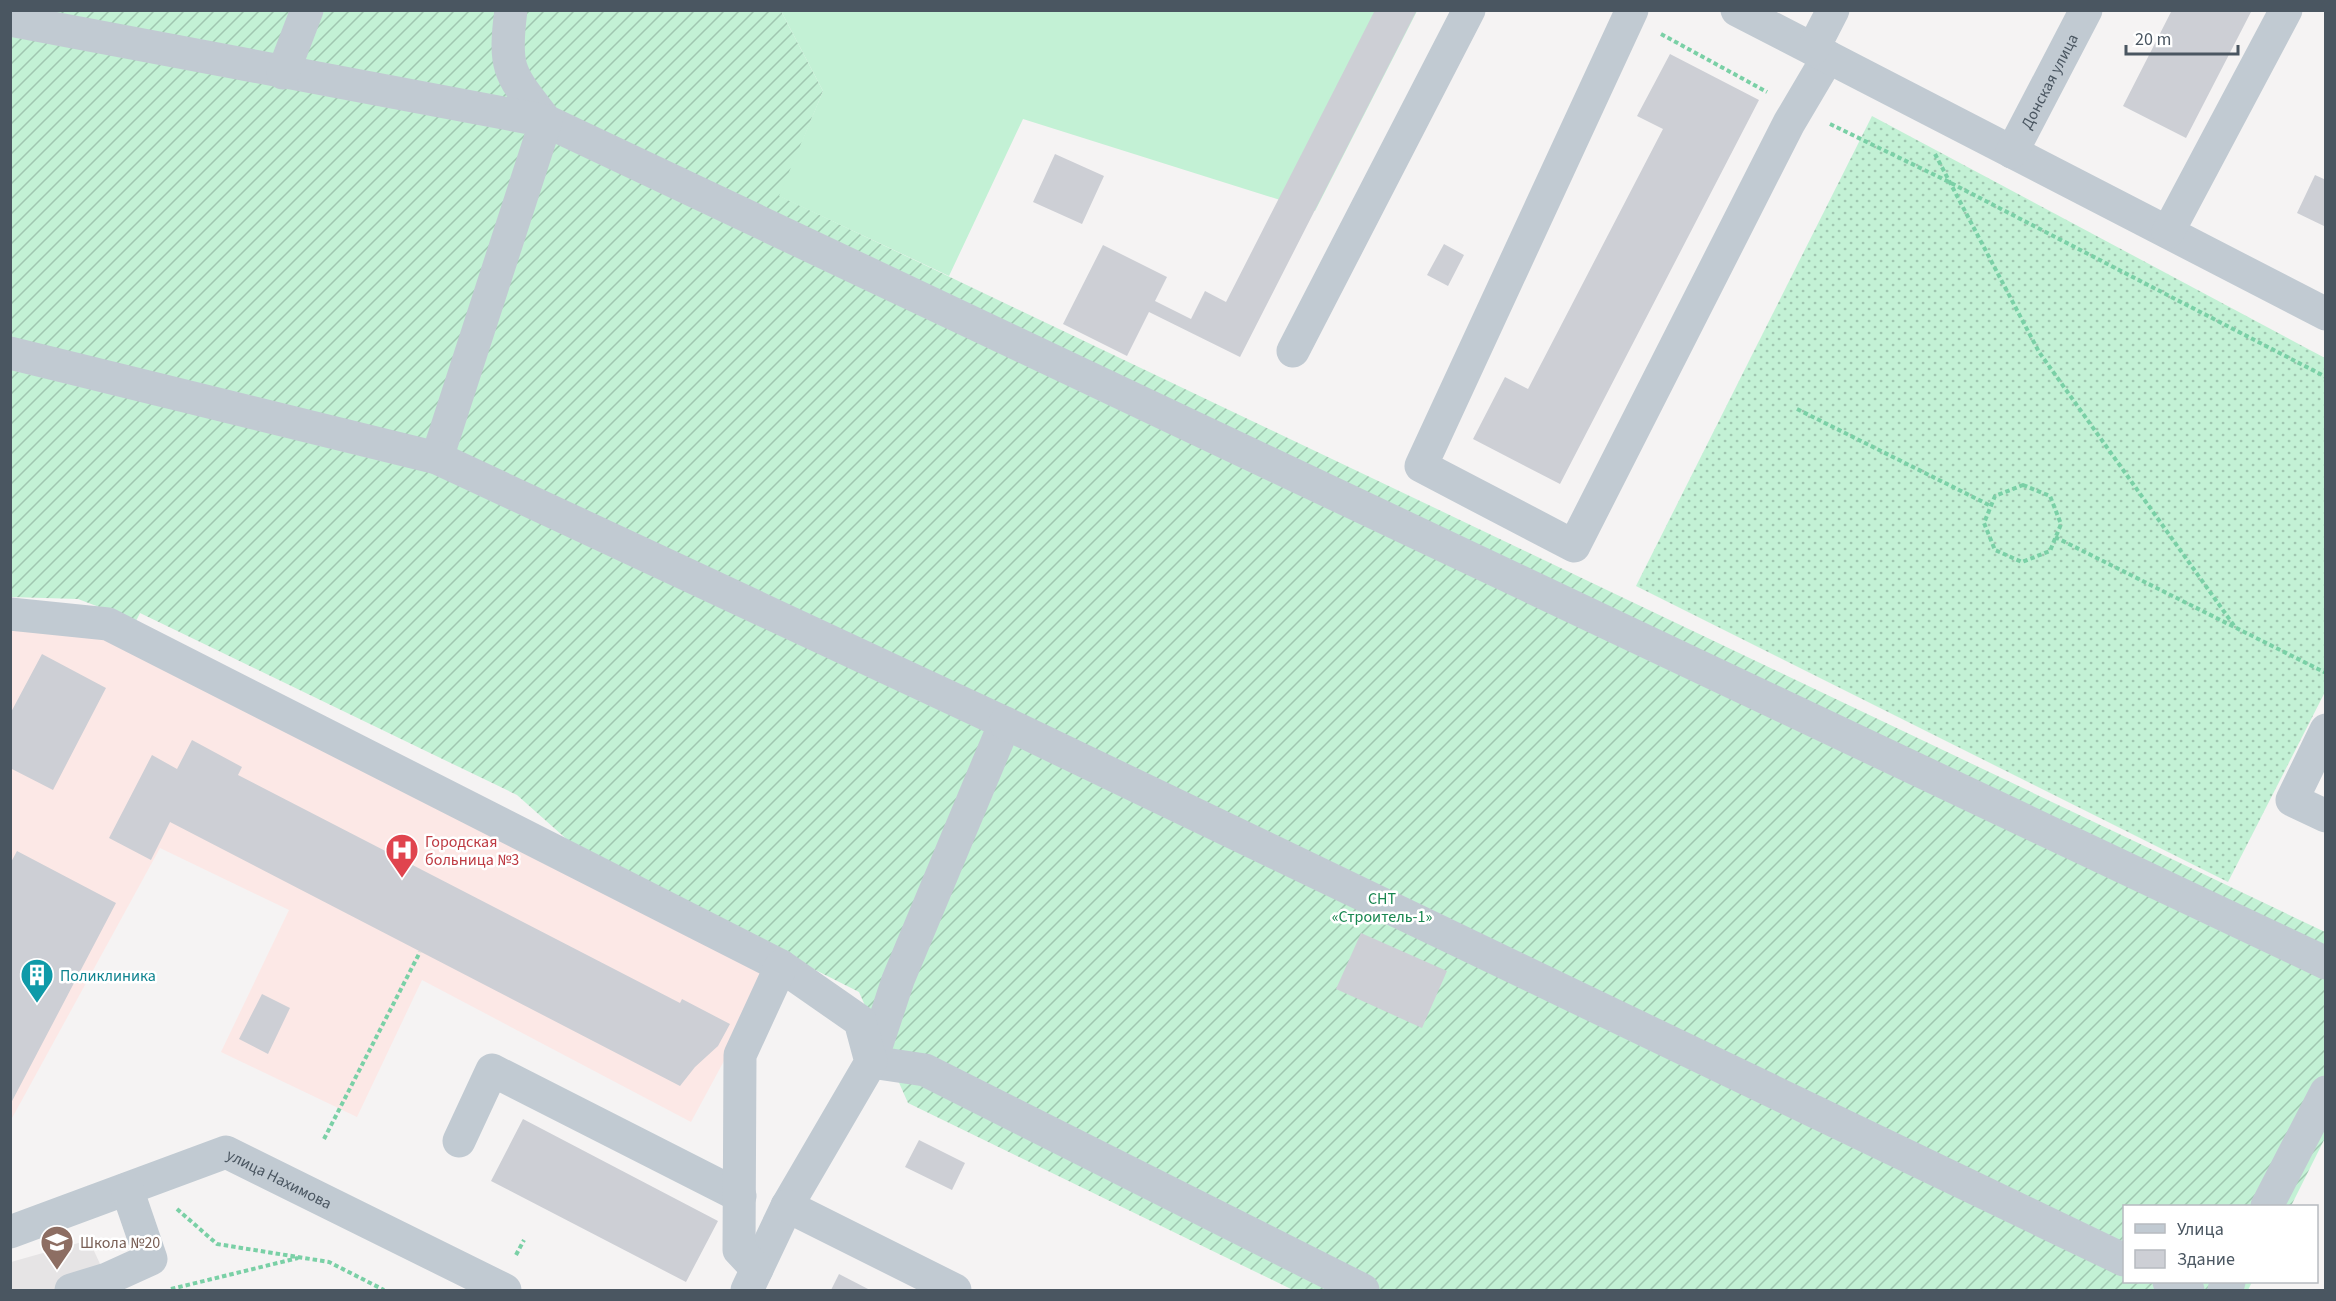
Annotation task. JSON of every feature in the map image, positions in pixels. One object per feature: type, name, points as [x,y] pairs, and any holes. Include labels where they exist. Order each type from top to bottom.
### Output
[{"type":"street","points":[[283,73],[307,10]]},
{"type":"street","points":[[511,10],[506,48],[513,78],[546,121]]},
{"type":"street","points":[[1293,351],[1469,10]]},
{"type":"street","points":[[1737,10],[2325,314]]},
{"type":"street","points":[[1630,14],[1421,466],[1574,546],[1797,108],[1820,53],[1833,10]]},
{"type":"street","name":"Донская улица","points":[[2012,152],[2086,10]]},
{"type":"street","points":[[2168,232],[2286,10]]},
{"type":"street","points":[[10,20],[546,121],[2325,963]]},
{"type":"street","points":[[437,458],[546,121]]},
{"type":"street","points":[[10,353],[437,458],[1005,723],[2123,1260]]},
{"type":"street","points":[[10,614],[108,624],[781,966],[860,1021],[871,1062]]},
{"type":"street","points":[[752,1280],[787,1206],[871,1062],[898,981],[1005,723]]},
{"type":"street","points":[[2325,730],[2292,800],[2325,816]]},
{"type":"street","points":[[752,1280],[739,1250],[740,1055],[781,966]]},
{"type":"street","points":[[871,1062],[925,1070],[1363,1290]]},
{"type":"street","points":[[459,1141],[492,1070],[740,1196]]},
{"type":"street","points":[[2268,1205],[2325,1092]]},
{"type":"street","name":"улица Нахимова","points":[[10,1232],[131,1204],[226,1152],[505,1290]]},
{"type":"street","points":[[71,1290],[107,1279],[151,1259],[131,1204]]},
{"type":"street","points":[[787,1206],[955,1290]]},
{"type":"street","points":[[2173,1283],[2187,1290]]},
{"type":"path","points":[[1630,14],[1797,108],[1947,181],[2325,377]]},
{"type":"path","points":[[1933,150],[1947,181],[2039,352],[2235,627]]},
{"type":"path","points":[[1797,409],[1991,506]]},
{"type":"path","points":[[2023,485],[2050,496],[2061,524],[2055,537],[2050,551],[2022,562],[1995,550],[1984,524],[1995,496],[2023,485]]},
{"type":"path","points":[[2055,537],[2325,673]]},
{"type":"path","points":[[324,1139],[420,952]]},
{"type":"path","points":[[131,1204],[177,1209],[217,1244],[329,1262],[384,1290]]},
{"type":"path","points":[[166,1290],[302,1257]]},
{"type":"shaded area","name":"Городская больница №3","points":[[11,630],[106,638],[770,976],[691,1122],[422,980],[357,1117],[221,1052],[289,910],[160,848],[11,1120]]},
{"type":"shaded area","name":"Школа №20","points":[[89,1240],[112,1290],[11,1290],[11,1262]]},
{"type":"green space","name":"СНТ «Строитель-1»","points":[[11,11],[781,11],[823,91],[780,196],[2325,932],[2325,1138],[2292,1205],[2123,1205],[2123,1283],[2252,1283],[2248,1290],[1293,1290],[908,1103],[859,992],[580,851],[517,795],[140,613],[136,621],[78,599],[11,597]]},
{"type":"green space","points":[[781,11],[1417,11],[1315,211],[1023,119],[949,276],[779,196],[823,91]]},
{"type":"green space","points":[[1872,116],[2325,358],[2325,692],[2228,882],[1636,586]]},
{"type":"building","points":[[1375,10],[1417,10],[1240,357],[1149,312],[1127,356],[1063,324],[1103,245],[1167,277],[1155,301],[1191,319],[1205,291],[1226,302]]},
{"type":"building","points":[[2172,10],[2252,10],[2186,138],[2123,106]]},
{"type":"building","points":[[1670,54],[1759,100],[1560,484],[1473,439],[1505,377],[1528,389],[1663,129],[1637,116]]},
{"type":"building","points":[[1055,154],[1104,176],[1082,224],[1033,202]]},
{"type":"building","points":[[2315,175],[2326,180],[2326,227],[2297,213]]},
{"type":"building","points":[[1444,244],[1464,255],[1448,286],[1427,275]]},
{"type":"building","points":[[42,654],[106,688],[53,790],[10,768],[10,714]]},
{"type":"building","points":[[192,740],[242,767],[238,775],[680,1003],[682,999],[730,1024],[718,1046],[695,1067],[680,1086],[170,822],[151,860],[109,838],[152,755],[177,769]]},
{"type":"building","name":"Поликлиника","points":[[17,851],[116,903],[10,1105],[10,864]]},
{"type":"building","points":[[1361,933],[1447,971],[1422,1028],[1336,989]]},
{"type":"building","points":[[262,994],[290,1008],[268,1054],[239,1039]]},
{"type":"building","points":[[523,1119],[718,1221],[686,1282],[491,1181]]},
{"type":"building","points":[[919,1140],[965,1163],[952,1190],[905,1167]]},
{"type":"building","points":[[839,1274],[870,1290],[831,1290]]},
{"type":"place","name":"Городская больница №3","points":[[402,879]]},
{"type":"place","name":"Поликлиника","points":[[37,1004]]},
{"type":"place","name":"Школа №20","points":[[57,1271]]}]
